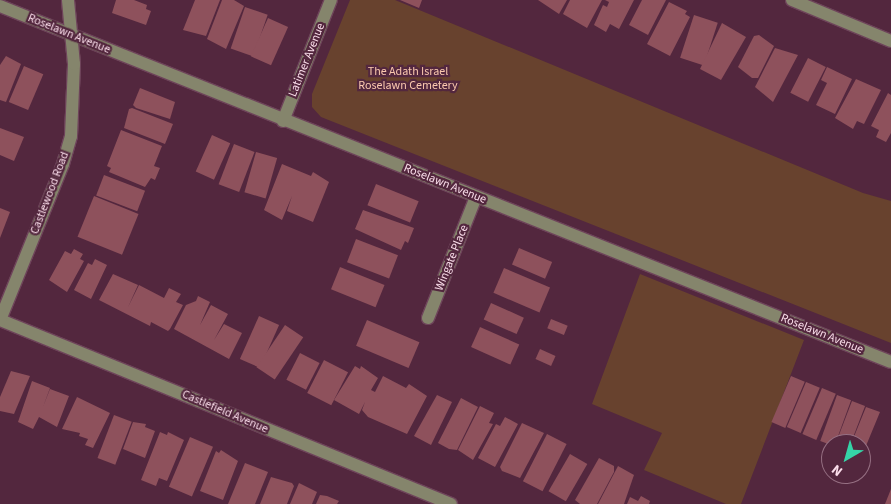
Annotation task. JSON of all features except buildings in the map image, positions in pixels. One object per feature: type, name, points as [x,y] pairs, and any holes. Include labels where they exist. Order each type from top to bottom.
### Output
[{"type":"street","name":"Castlewood Road","points":[[0,320],[63,164],[71,136],[72,36],[68,0]]},
{"type":"street","name":"Latimer Avenue","points":[[283,121],[331,0]]},
{"type":"street","points":[[792,0],[891,40]]},
{"type":"street","name":"Roselawn Avenue","points":[[0,6],[283,121],[891,362]]},
{"type":"street","name":"Wingate Place","points":[[428,318],[476,197]]},
{"type":"street","name":"Castlefield Avenue","points":[[0,320],[451,504]]},
{"type":"green space","name":"The Adath Israel Roselawn Cemetery","points":[[350,0],[395,0],[863,193],[891,201],[891,343],[321,117],[312,107],[312,94]]},
{"type":"green space","points":[[640,274],[804,340],[741,504],[726,504],[644,470],[662,433],[592,404]]}]
